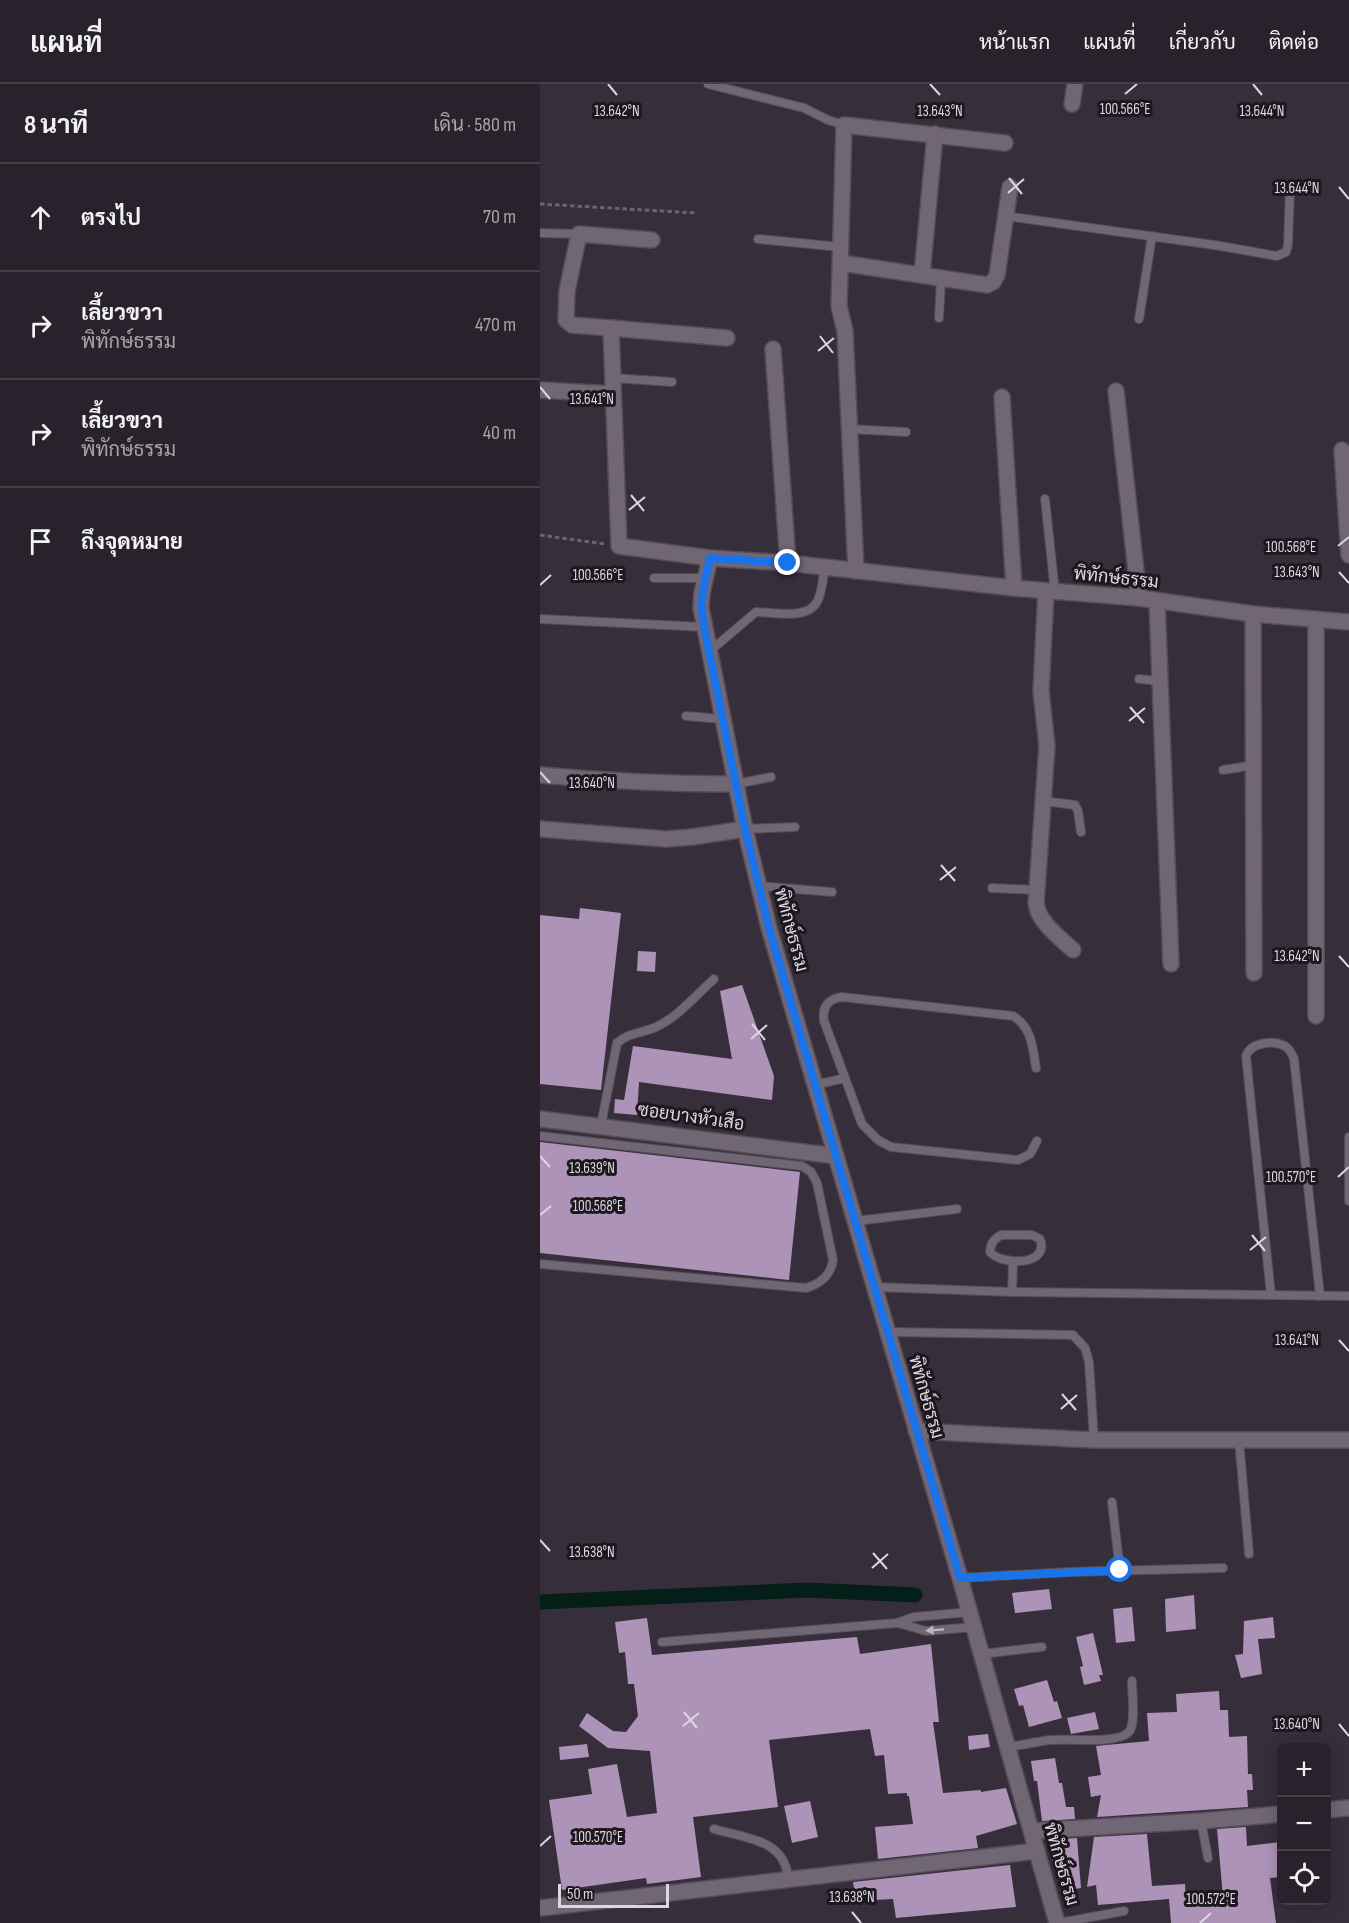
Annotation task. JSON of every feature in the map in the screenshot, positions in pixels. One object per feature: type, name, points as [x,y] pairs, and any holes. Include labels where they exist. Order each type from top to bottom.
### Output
[{"type":"street","points":[[1072,104],[1076,84]]},
{"type":"street","points":[[856,571],[845,331],[840,306],[844,125],[1005,143]]},
{"type":"street","points":[[922,275],[935,134]]},
{"type":"street","points":[[841,263],[987,285],[993,282],[997,275],[1010,187]]},
{"type":"street","points":[[652,240],[579,234],[567,291],[566,320],[572,325],[727,338]]},
{"type":"street","points":[[611,328],[619,546],[710,558]]},
{"type":"street","points":[[773,349],[788,563]]},
{"type":"street","points":[[540,390],[613,394]]},
{"type":"street","points":[[1116,391],[1139,598]]},
{"type":"street","points":[[1002,397],[1014,588]]},
{"type":"street","points":[[1342,450],[1349,555]]},
{"type":"street","name":"พิทักษ์ธรรม","points":[[1058,1923],[970,1612],[777,958],[758,886],[708,652],[701,608],[710,558],[788,563],[1014,588],[1139,598],[1253,614],[1349,622]]},
{"type":"street","points":[[1050,591],[1041,691],[1047,746],[1036,890],[1037,912],[1073,950]]},
{"type":"street","points":[[1157,602],[1172,964]]},
{"type":"street","points":[[1253,614],[1254,973]]},
{"type":"street","points":[[1316,619],[1316,1016]]},
{"type":"street","points":[[540,775],[624,782],[736,784]]},
{"type":"street","points":[[540,829],[666,839],[745,829]]},
{"type":"street","name":"ซอยบางหัวเสือ","points":[[540,1119],[836,1156]]},
{"type":"street","points":[[916,1431],[1094,1440],[1349,1440]]},
{"type":"street","points":[[1331,1810],[1349,1808]]},
{"type":"street","points":[[1032,1831],[1277,1814]]},
{"type":"street","points":[[540,1908],[1036,1851]]},
{"type":"lane","points":[[708,84],[804,108],[844,125]]},
{"type":"lane","points":[[1005,216],[1277,256],[1286,252],[1288,245],[1290,188]]},
{"type":"lane","points":[[540,233],[579,234]]},
{"type":"lane","points":[[1139,318],[1152,236]]},
{"type":"lane","points":[[758,239],[841,247]]},
{"type":"lane","points":[[939,318],[941,278]]},
{"type":"lane","points":[[613,378],[672,382]]},
{"type":"lane","points":[[850,429],[906,432]]},
{"type":"lane","points":[[1045,499],[1050,591]]},
{"type":"lane","points":[[708,652],[756,612],[798,613],[813,608],[818,601],[825,567]]},
{"type":"lane","points":[[654,578],[706,578]]},
{"type":"lane","points":[[540,620],[704,627]]},
{"type":"lane","points":[[1139,679],[1160,681]]},
{"type":"lane","points":[[686,717],[722,719]]},
{"type":"lane","points":[[1223,770],[1254,765]]},
{"type":"lane","points":[[736,784],[771,777]]},
{"type":"lane","points":[[1043,801],[1075,805],[1081,832]]},
{"type":"lane","points":[[745,829],[795,827]]},
{"type":"lane","points":[[758,886],[832,892]]},
{"type":"lane","points":[[992,888],[1036,890]]},
{"type":"lane","points":[[600,1125],[616,1043],[630,1035],[655,1027],[671,1017],[714,979]]},
{"type":"lane","points":[[1036,1068],[1031,1040],[1026,1028],[1020,1020],[1013,1016],[842,997],[830,1001],[823,1012],[824,1021],[862,1124],[878,1140],[891,1147],[1018,1160],[1030,1154],[1037,1142]]},
{"type":"lane","points":[[1271,1295],[1246,1056],[1248,1050],[1254,1045],[1262,1044],[1285,1045],[1294,1059],[1320,1296]]},
{"type":"lane","points":[[815,1085],[845,1078]]},
{"type":"lane","points":[[540,1136],[802,1166],[811,1173],[816,1183],[833,1260],[832,1269],[825,1277],[815,1285],[806,1288],[540,1264]]},
{"type":"lane","points":[[1349,1137],[1349,1201]]},
{"type":"lane","points":[[856,1221],[957,1209]]},
{"type":"lane","points":[[1001,1235],[1032,1235],[1040,1239],[1041,1251],[1035,1257],[1026,1261],[1013,1262],[995,1258],[990,1252],[994,1239],[1001,1235]]},
{"type":"lane","points":[[1012,1292],[1013,1262]]},
{"type":"lane","points":[[875,1287],[1012,1292],[1349,1296]]},
{"type":"lane","points":[[888,1332],[1073,1335],[1085,1348],[1089,1362],[1094,1440]]},
{"type":"lane","points":[[1239,1440],[1249,1554]]},
{"type":"lane","points":[[1112,1502],[1120,1570]]},
{"type":"lane","points":[[960,1578],[1120,1570],[1222,1568]]},
{"type":"lane","points":[[662,1642],[897,1623],[914,1617],[970,1612]]},
{"type":"lane","points":[[897,1623],[926,1631],[974,1627]]},
{"type":"lane","points":[[982,1654],[1042,1647]]},
{"type":"lane","points":[[1008,1747],[1051,1740],[1101,1740],[1129,1732],[1132,1725],[1132,1681]]},
{"type":"lane","points":[[1201,1821],[1208,1858]]},
{"type":"lane","points":[[714,1829],[761,1842],[776,1850],[783,1858],[788,1878]]},
{"type":"lane","points":[[1058,1923],[1124,1911]]},
{"type":"path","points":[[540,204],[697,213]]},
{"type":"path","points":[[540,535],[619,546]]},
{"type":"building","points":[[580,908],[621,913],[601,1090],[540,1084],[540,915],[579,919]]},
{"type":"building","points":[[638,951],[656,952],[655,972],[637,971]]},
{"type":"building","points":[[742,985],[774,1076],[772,1100],[639,1082],[637,1115],[614,1113],[615,1099],[624,1100],[633,1046],[732,1059],[720,991]]},
{"type":"building","points":[[540,1142],[800,1172],[789,1280],[540,1253]]},
{"type":"building","points":[[1049,1589],[1052,1609],[1015,1613],[1012,1593]]},
{"type":"building","points":[[1194,1595],[1196,1629],[1166,1632],[1165,1599]]},
{"type":"building","points":[[1132,1607],[1135,1641],[1116,1643],[1113,1609]]},
{"type":"building","points":[[1273,1617],[1275,1638],[1258,1639],[1262,1674],[1241,1678],[1235,1655],[1243,1654],[1244,1621]]},
{"type":"building","points":[[647,1618],[652,1655],[857,1637],[860,1654],[931,1644],[939,1722],[933,1722],[943,1793],[981,1790],[981,1792],[1006,1788],[1017,1824],[976,1836],[978,1848],[878,1859],[875,1827],[913,1824],[907,1793],[888,1794],[884,1755],[875,1756],[870,1729],[769,1740],[778,1807],[693,1817],[701,1877],[647,1884],[646,1878],[562,1890],[549,1800],[592,1794],[588,1769],[617,1764],[627,1817],[657,1813],[650,1751],[608,1748],[579,1726],[587,1713],[613,1731],[626,1732],[638,1716],[634,1684],[628,1684],[625,1652],[619,1653],[615,1622]]},
{"type":"building","points":[[1093,1633],[1103,1675],[1099,1675],[1101,1681],[1084,1685],[1080,1667],[1083,1666],[1076,1637]]},
{"type":"building","points":[[1047,1680],[1062,1718],[1029,1727],[1023,1705],[1019,1706],[1014,1689]]},
{"type":"building","points":[[1219,1691],[1220,1710],[1228,1710],[1229,1737],[1247,1736],[1248,1774],[1252,1774],[1253,1790],[1247,1790],[1248,1807],[1097,1817],[1101,1795],[1091,1797],[1088,1777],[1101,1775],[1096,1746],[1149,1741],[1147,1713],[1177,1712],[1176,1694]]},
{"type":"building","points":[[1095,1712],[1099,1729],[1071,1734],[1067,1718]]},
{"type":"building","points":[[988,1734],[990,1747],[969,1750],[968,1736]]},
{"type":"building","points":[[587,1744],[589,1757],[560,1760],[559,1747]]},
{"type":"building","points":[[1055,1758],[1066,1807],[1074,1807],[1075,1819],[1042,1821],[1037,1781],[1034,1781],[1031,1761]]},
{"type":"building","points":[[810,1801],[818,1837],[792,1843],[784,1806]]},
{"type":"building","points":[[1246,1827],[1247,1846],[1277,1842],[1277,1877],[1270,1878],[1276,1923],[1171,1923],[1169,1899],[1098,1905],[1096,1885],[1087,1887],[1094,1837],[1147,1834],[1152,1886],[1185,1884],[1186,1900],[1223,1897],[1217,1829]]},
{"type":"building","points":[[1077,1838],[1081,1888],[1063,1891],[1054,1861],[1052,1861],[1049,1840]]},
{"type":"building","points":[[1010,1865],[1016,1907],[896,1918],[893,1899],[856,1901],[853,1882]]},
{"type":"waterway","points":[[540,1602],[807,1590],[915,1595]]},
{"type":"route","points":[[788,563],[710,558],[701,608],[708,652],[745,829],[777,958],[960,1578],[1120,1570]]}]
